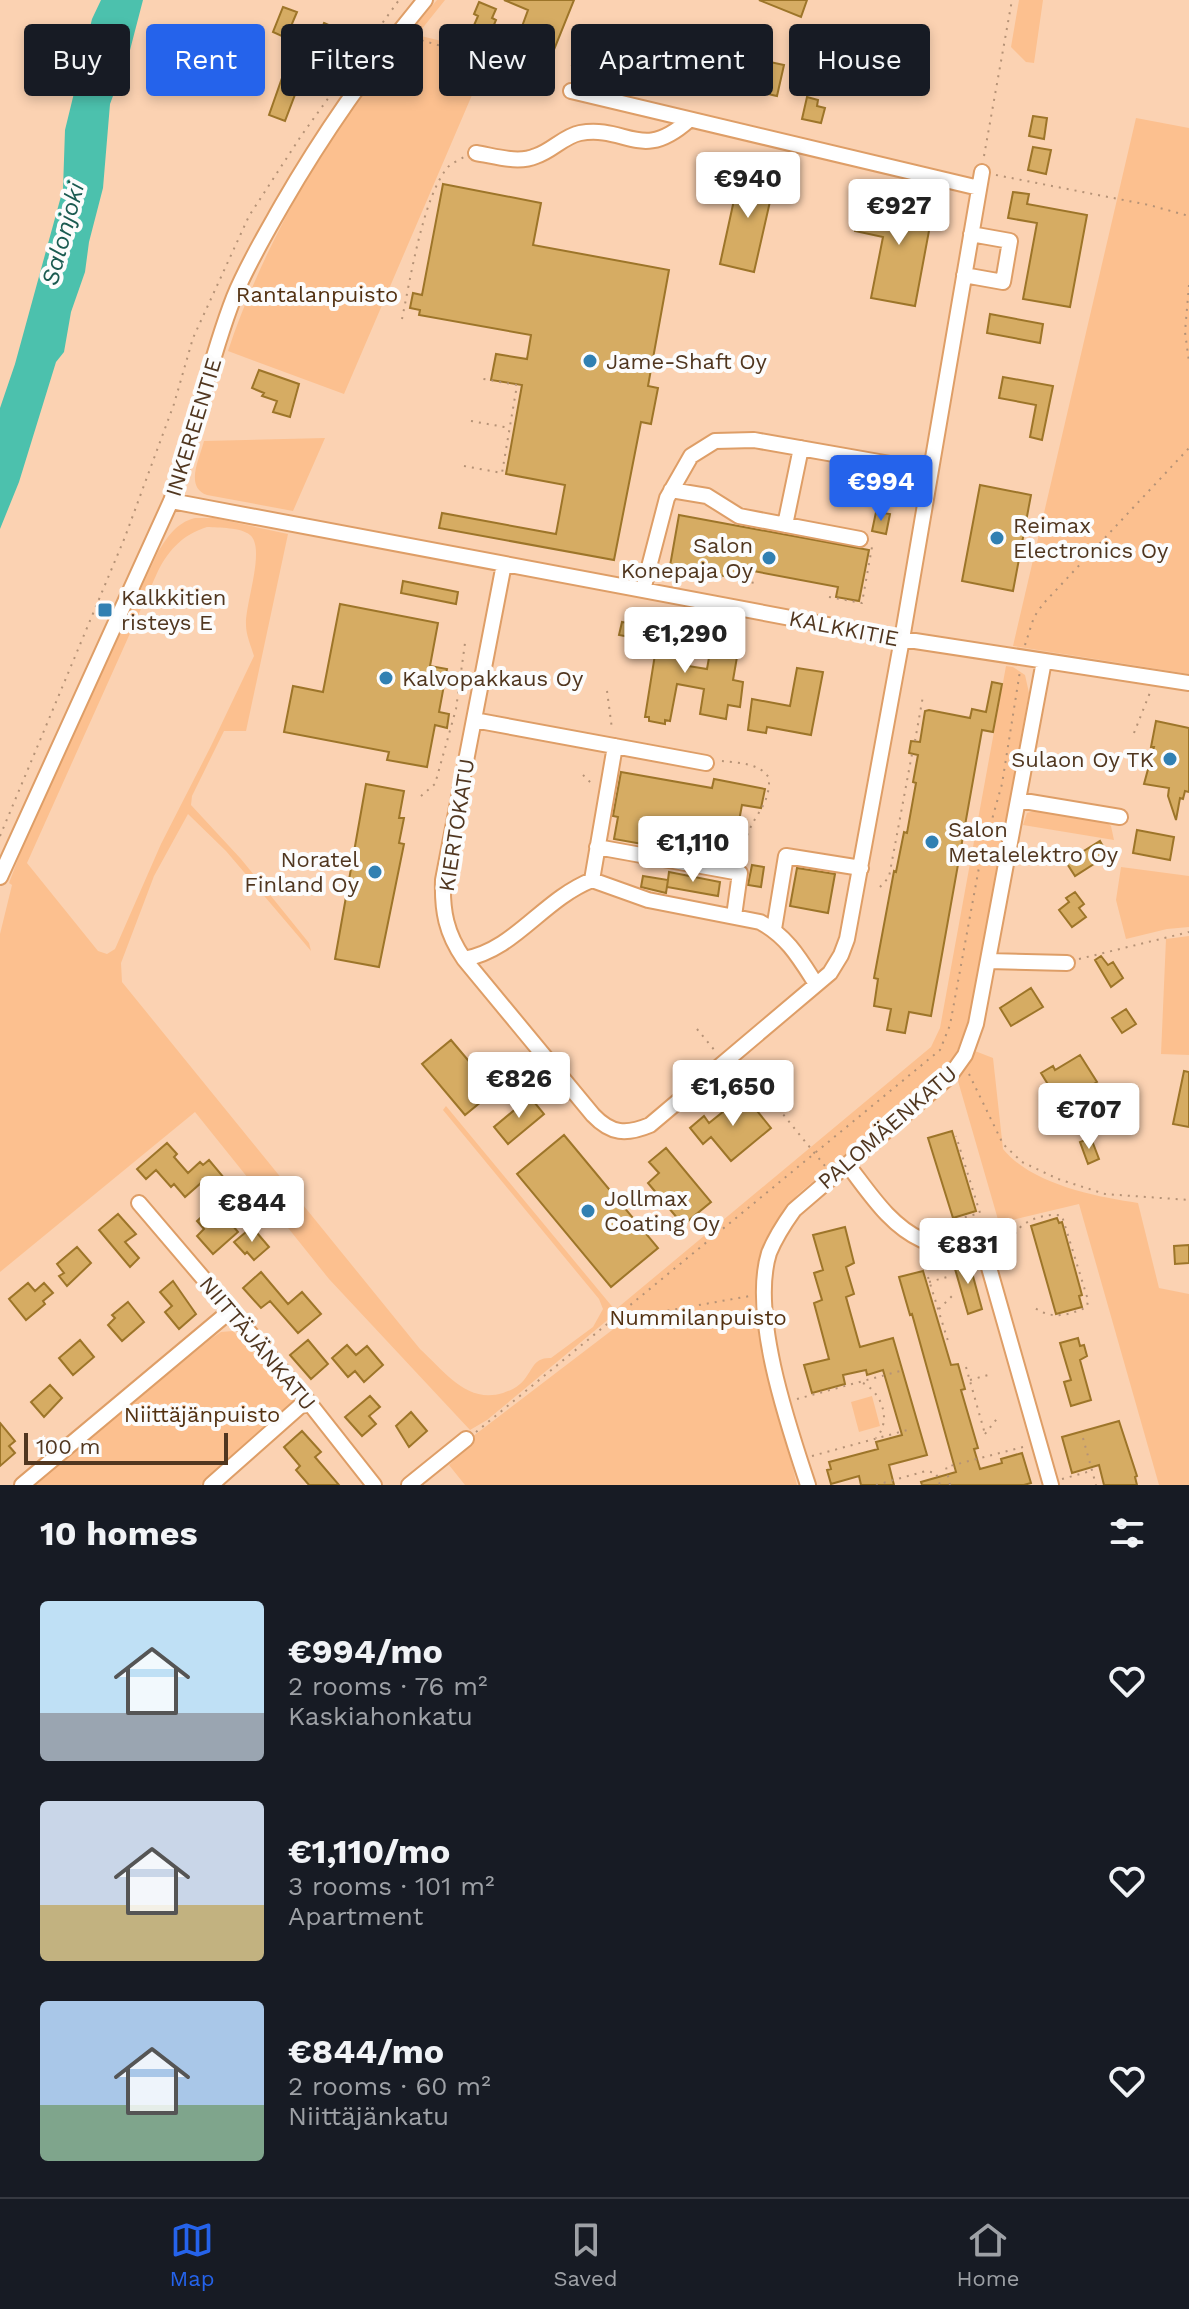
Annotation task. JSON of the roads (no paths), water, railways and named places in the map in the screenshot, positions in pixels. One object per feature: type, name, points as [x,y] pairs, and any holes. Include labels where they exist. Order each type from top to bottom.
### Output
[{"type":"street","name":"INKEREENTIE","points":[[0,877],[171,501],[186,459],[218,341],[257,248],[305,165],[396,35],[425,0]]},
{"type":"street","points":[[591,96],[979,188]]},
{"type":"street","points":[[476,153],[521,160],[538,156],[576,134],[593,132],[641,142],[651,141],[676,132],[689,120]]},
{"type":"street","name":"KIERTOKATU","points":[[504,564],[442,895],[445,922],[450,937],[464,959],[593,1115],[611,1131],[636,1131],[650,1125],[816,984],[834,968],[841,955],[861,868],[982,172]]},
{"type":"street","points":[[964,275],[1003,282],[1010,241],[971,234]]},
{"type":"street","points":[[643,590],[671,490],[691,456],[715,441],[754,440],[930,471]]},
{"type":"street","points":[[785,525],[801,448]]},
{"type":"street","points":[[671,490],[707,496],[739,516],[860,539]]},
{"type":"street","name":"KALKKITIE","points":[[171,501],[902,639],[1189,683]]},
{"type":"street","name":"PALOMÄENKATU","points":[[808,1485],[766,1329],[763,1294],[769,1254],[794,1210],[936,1090],[960,1064],[976,1024],[1044,661]]},
{"type":"street","points":[[474,720],[706,763]]},
{"type":"street","points":[[592,880],[615,746]]},
{"type":"street","points":[[1018,800],[1120,817]]},
{"type":"street","points":[[597,847],[740,873],[734,916]]},
{"type":"street","points":[[774,929],[786,856],[861,868]]},
{"type":"street","points":[[464,959],[491,952],[561,896],[592,880],[648,900],[760,922],[774,929],[794,949],[816,984]]},
{"type":"street","points":[[988,961],[1067,963]]},
{"type":"street","points":[[847,1164],[904,1231],[927,1242],[969,1243],[986,1257],[1051,1484]]},
{"type":"street","name":"NIITTÄJÄNKATU","points":[[139,1203],[307,1400],[374,1485]]},
{"type":"street","points":[[22,1485],[230,1311]]},
{"type":"street","points":[[211,1485],[307,1400]]},
{"type":"street","points":[[409,1485],[466,1439]]},
{"type":"water","points":[[101,0],[143,0],[130,50],[130,24],[91,24]]},
{"type":"water","name":"Salonjoki","points":[[73,96],[113,96],[103,188],[85,272],[71,312],[64,352],[56,362],[19,482],[0,529],[0,408],[63,189],[65,130]]},
{"type":"place","name":"Jame-Shaft Oy","points":[[590,361]]},
{"type":"place","name":"Reimax Electronics Oy","points":[[997,538]]},
{"type":"place","name":"Salon Konepaja Oy","points":[[769,558]]},
{"type":"place","name":"Kalkkitien risteys E","points":[[105,610]]},
{"type":"place","name":"Kalvopakkaus Oy","points":[[386,678]]},
{"type":"place","name":"Sulaon Oy TK","points":[[1170,759]]},
{"type":"place","name":"Salon Metalelektro Oy","points":[[932,842]]},
{"type":"place","name":"Noratel Finland Oy","points":[[375,872]]},
{"type":"place","name":"Jollmax Coating Oy","points":[[588,1211]]},
{"type":"park label","name":"Rantalanpuisto","points":[[317,294]]},
{"type":"park label","name":"Nummilanpuisto","points":[[698,1317]]},
{"type":"park label","name":"Niittäjänpuisto","points":[[202,1414]]}]
